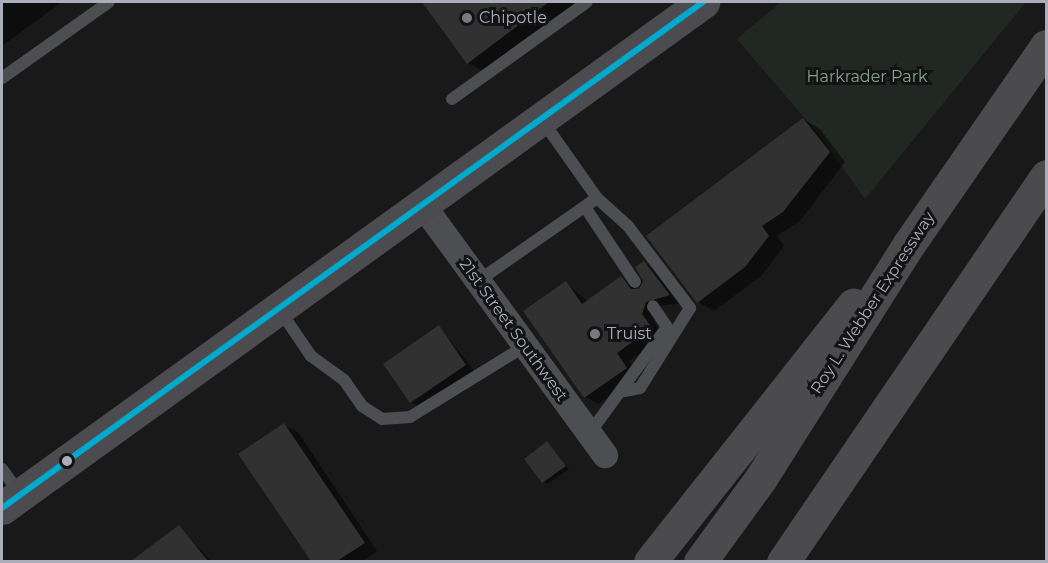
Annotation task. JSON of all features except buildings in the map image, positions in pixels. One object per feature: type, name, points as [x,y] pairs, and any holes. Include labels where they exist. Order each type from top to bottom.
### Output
[{"type":"highway","name":"Roy L. Webber Expressway","points":[[700,561],[761,478],[909,244],[1047,46]]},
{"type":"highway","points":[[783,561],[1047,176]]},
{"type":"highway","points":[[650,561],[822,338],[909,244]]},
{"type":"main road","points":[[8,491],[278,308],[698,3]]},
{"type":"street","name":"21st Street Southwest","points":[[422,204],[604,455]]},
{"type":"lane","points":[[2,78],[109,2]]},
{"type":"lane","points":[[452,99],[587,2]]},
{"type":"lane","points":[[541,118],[597,198],[628,226],[690,309],[640,388],[624,391]]},
{"type":"lane","points":[[478,281],[597,198]]},
{"type":"lane","points":[[585,207],[635,282]]},
{"type":"lane","points":[[590,434],[624,391],[667,327],[653,306]]},
{"type":"lane","points":[[278,308],[311,356],[344,380],[362,406],[382,419],[410,417],[525,346]]},
{"type":"green space","name":"Harkrader Park","points":[[781,2],[1026,2],[865,199],[824,141],[737,39]]},
{"type":"transit line","points":[[2,508],[703,2]]},
{"type":"place","name":"Chipotle","points":[[467,18]]},
{"type":"place","name":"Truist","points":[[595,334]]}]
